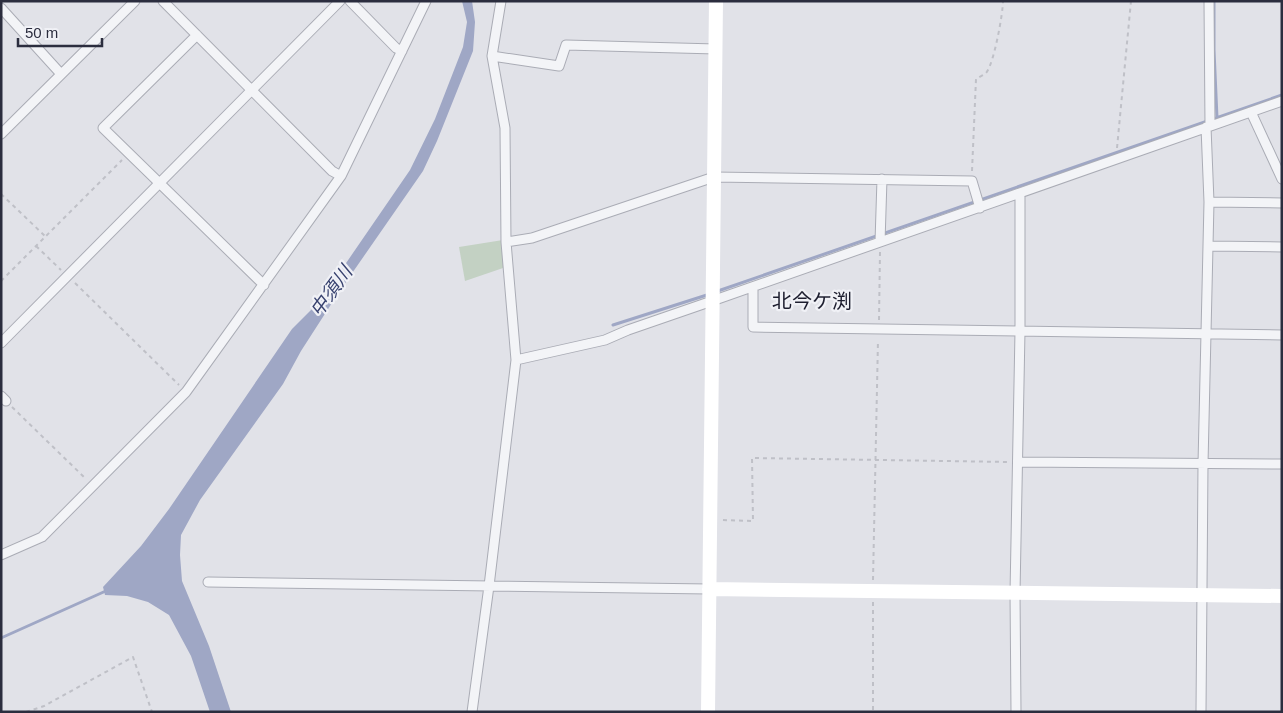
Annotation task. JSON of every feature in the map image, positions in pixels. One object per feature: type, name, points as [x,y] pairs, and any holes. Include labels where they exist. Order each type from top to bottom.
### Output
[{"type":"street","points":[[1,134],[135,1]]},
{"type":"street","points":[[163,1],[332,171],[341,176]]},
{"type":"street","points":[[1,343],[340,1]]},
{"type":"street","points":[[350,1],[396,48],[402,51]]},
{"type":"street","points":[[1,555],[42,537],[186,392],[341,176],[426,1]]},
{"type":"street","points":[[472,712],[516,360],[506,242],[505,128],[492,56],[501,1]]},
{"type":"street","points":[[708,712],[716,1]]},
{"type":"street","points":[[1201,712],[1209,202],[1209,1]]},
{"type":"street","points":[[1,8],[61,74]]},
{"type":"street","points":[[197,36],[103,128],[264,285]]},
{"type":"street","points":[[492,56],[559,66],[566,45],[716,49]]},
{"type":"street","points":[[516,360],[606,340],[628,330],[1282,101]]},
{"type":"street","points":[[1252,112],[1282,179]]},
{"type":"street","points":[[506,242],[532,238],[714,176],[972,181],[980,208]]},
{"type":"street","points":[[880,242],[882,179]]},
{"type":"street","points":[[1016,712],[1020,194]]},
{"type":"street","points":[[1209,202],[1282,202]]},
{"type":"street","points":[[1208,246],[1282,247]]},
{"type":"street","points":[[752,287],[753,326],[1282,335]]},
{"type":"street","points":[[1019,462],[1282,464]]},
{"type":"street","points":[[208,582],[1282,596]]},
{"type":"path","points":[[972,181],[976,79],[986,73],[990,65],[1003,15],[1003,1]]},
{"type":"path","points":[[1116,160],[1131,1]]},
{"type":"path","points":[[1,281],[129,153]]},
{"type":"path","points":[[1,194],[45,236]]},
{"type":"path","points":[[873,712],[873,591],[880,242]]},
{"type":"path","points":[[36,246],[186,392]]},
{"type":"path","points":[[4,398],[93,486]]},
{"type":"path","points":[[710,520],[753,521],[752,458],[1019,462]]},
{"type":"path","points":[[26,712],[44,706],[133,657],[152,712]]},
{"type":"green space","points":[[503,240],[506,267],[465,281],[459,247]]},
{"type":"water","name":"中須川","points":[[462,1],[472,1],[475,22],[473,51],[423,171],[339,292],[301,351],[283,384],[200,500],[181,535],[182,581],[209,646],[231,712],[210,712],[191,656],[169,615],[148,602],[127,596],[105,595],[103,587],[141,546],[169,509],[292,329],[320,301],[410,170],[435,119],[463,47],[467,22]]},
{"type":"waterway","points":[[1214,1],[1217,118]]},
{"type":"waterway","points":[[715,292],[1282,95]]},
{"type":"waterway","points":[[613,325],[710,294]]},
{"type":"waterway","points":[[1,638],[108,590]]},
{"type":"district","name":"北今ケ渕","points":[[812,301]]}]
